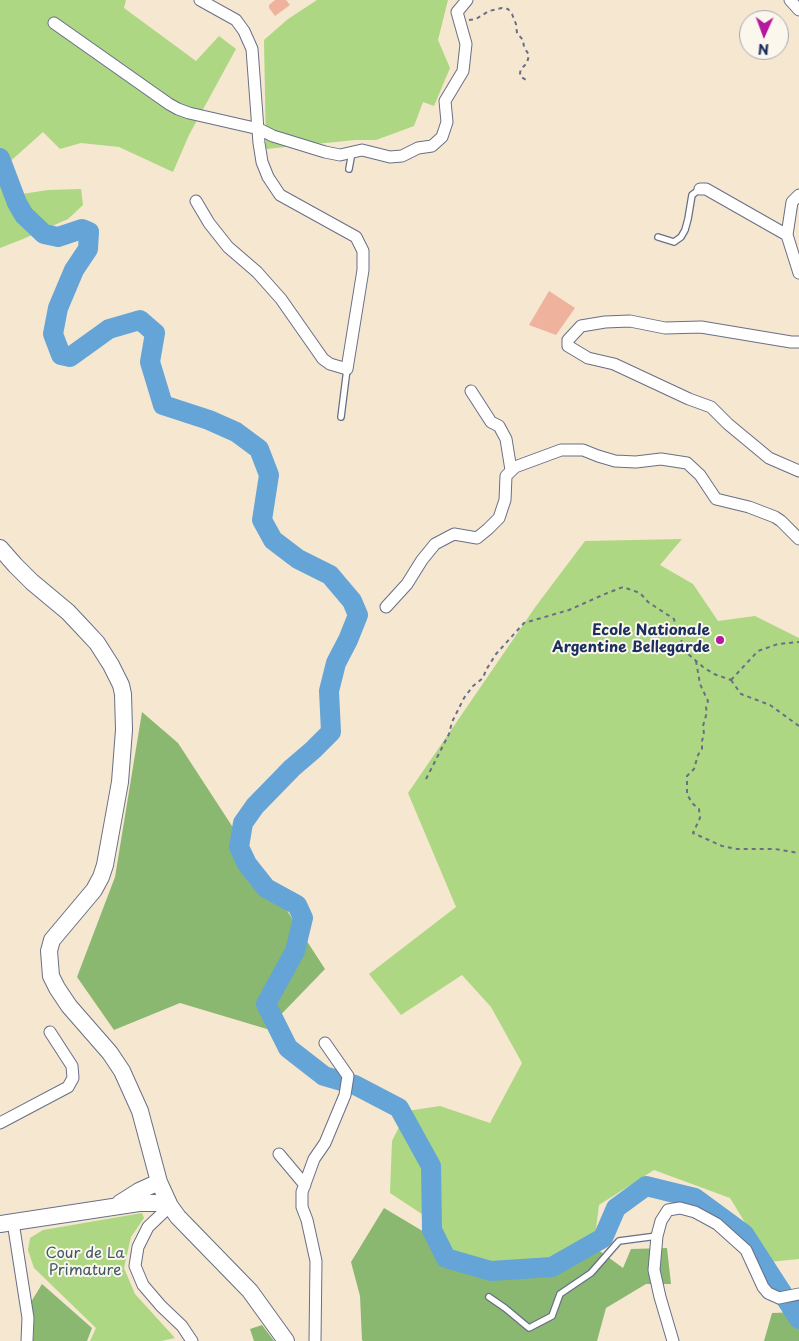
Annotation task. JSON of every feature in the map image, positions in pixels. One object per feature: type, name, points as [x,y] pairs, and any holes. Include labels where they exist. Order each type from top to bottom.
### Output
[{"type":"main road","points":[[0,548],[32,582],[97,643],[111,665],[121,685],[123,694],[124,730],[120,782],[105,865],[94,890],[52,940],[49,951],[51,976],[69,1006],[110,1053],[129,1085],[140,1111],[159,1182],[169,1204],[178,1217],[250,1291],[286,1341]]},
{"type":"main road","points":[[114,1207],[139,1191],[159,1182]]},
{"type":"main road","points":[[7,1223],[138,1203],[169,1204]]},
{"type":"street","points":[[196,201],[209,223],[228,247],[257,272],[281,299],[323,359],[330,364],[347,369],[363,270],[363,251],[356,237],[280,194],[268,177],[262,162],[259,143],[252,49],[244,31],[236,20],[200,0]]},
{"type":"street","points":[[54,23],[169,104],[189,113],[259,129],[273,136],[309,148],[340,155],[362,150],[390,157],[402,156],[418,148],[432,146],[442,137],[448,122],[445,102],[462,71],[466,44],[457,12],[466,0]]},
{"type":"street","points":[[790,0],[799,10]]},
{"type":"street","points":[[700,189],[706,189],[787,235]]},
{"type":"street","points":[[799,195],[792,202],[787,235],[799,273]]},
{"type":"street","points":[[799,342],[700,327],[665,328],[630,321],[605,322],[581,326],[568,340],[568,346],[588,358],[614,364],[689,399],[711,407],[728,424],[769,458],[799,471]]},
{"type":"street","points":[[471,390],[492,422],[499,426],[506,439],[512,470]]},
{"type":"street","points":[[386,607],[406,584],[435,544],[454,534],[476,538],[499,518],[505,500],[506,476],[515,467],[562,450],[583,450],[615,461],[661,460],[687,463],[700,475],[716,499],[748,507],[774,517],[781,521],[799,539]]},
{"type":"street","points":[[0,1123],[68,1087],[73,1078],[72,1066],[50,1032]]},
{"type":"street","points":[[315,1341],[316,1261],[302,1206],[302,1192],[314,1159],[325,1143],[345,1095],[348,1076],[325,1043]]},
{"type":"street","points":[[279,1154],[305,1185]]},
{"type":"street","points":[[169,1204],[148,1227],[138,1248],[135,1266],[143,1285],[182,1326],[192,1341]]},
{"type":"street","points":[[673,1341],[654,1270],[660,1220],[668,1210],[680,1208],[695,1212],[717,1224],[746,1250],[768,1294],[779,1298],[796,1295]]},
{"type":"street","points":[[7,1223],[28,1318],[27,1341]]},
{"type":"lane","points":[[349,169],[352,152]]},
{"type":"lane","points":[[658,237],[674,242],[681,237],[688,219],[692,195],[700,189]]},
{"type":"lane","points":[[341,417],[347,369]]},
{"type":"lane","points":[[489,1297],[506,1308],[529,1328],[552,1316],[560,1294],[591,1273],[619,1241],[657,1236]]},
{"type":"path","points":[[460,22],[476,19],[489,11],[502,8],[508,9],[516,24],[517,33],[529,55],[520,73],[521,77],[528,81]]},
{"type":"path","points":[[426,779],[464,698],[473,686],[483,678],[496,654],[524,622],[569,610],[623,587],[640,593],[648,602],[674,619],[687,653],[696,661],[714,674],[731,680],[741,694],[770,705],[799,726]]},
{"type":"path","points":[[731,680],[758,651],[778,644],[799,642]]},
{"type":"path","points":[[696,661],[700,684],[708,701],[702,748],[694,769],[687,776],[687,794],[692,803],[699,808],[700,818],[693,833],[722,846],[737,849],[775,849],[799,853]]},
{"type":"green space","points":[[0,0],[126,0],[124,8],[196,61],[219,36],[236,49],[189,135],[173,172],[119,147],[81,143],[60,149],[43,132],[5,166],[9,196],[48,190],[81,189],[83,205],[68,219],[0,248]]},
{"type":"green space","points":[[317,0],[448,0],[438,40],[450,68],[434,106],[423,102],[414,126],[376,140],[355,140],[266,149],[264,40],[288,19]]},
{"type":"green space","points":[[682,539],[660,565],[693,584],[718,621],[755,616],[799,638],[799,1259],[769,1262],[730,1198],[654,1170],[599,1205],[595,1237],[550,1263],[493,1265],[450,1252],[434,1222],[390,1193],[392,1141],[407,1111],[440,1106],[490,1123],[522,1063],[491,1007],[462,975],[401,1015],[369,974],[456,907],[408,793],[536,606],[585,541]]},
{"type":"green space","points":[[142,712],[178,743],[325,969],[267,1029],[180,1003],[114,1030],[77,977],[115,877]]},
{"type":"green space","points":[[384,1208],[426,1233],[440,1260],[493,1275],[560,1269],[597,1249],[623,1268],[631,1249],[667,1248],[671,1284],[646,1284],[606,1308],[597,1341],[363,1341],[360,1296],[351,1262]]},
{"type":"green space","name":"Cour de La Primature","points":[[142,1213],[144,1218],[131,1237],[124,1268],[135,1294],[175,1338],[161,1341],[90,1341],[96,1328],[34,1268],[28,1250],[30,1238],[43,1230]]},
{"type":"green space","points":[[42,1284],[92,1328],[87,1341],[33,1341],[34,1322],[31,1302]]},
{"type":"green space","points":[[799,1312],[799,1341],[764,1341],[772,1313]]},
{"type":"green space","points":[[262,1325],[274,1341],[254,1341],[250,1329]]},
{"type":"building","points":[[275,0],[286,0],[290,5],[275,16],[269,5]]},
{"type":"building","points":[[549,291],[575,308],[556,335],[529,325]]},
{"type":"waterway","points":[[0,158],[17,203],[24,215],[44,234],[58,237],[82,229],[89,232],[88,249],[74,270],[58,308],[53,334],[61,355],[70,357],[109,329],[140,320],[155,333],[150,362],[163,405],[209,420],[236,432],[259,449],[269,475],[262,520],[273,540],[298,559],[330,575],[352,601],[358,615],[336,663],[329,691],[331,732],[255,806],[243,823],[239,847],[247,864],[266,888],[297,905],[303,918],[295,951],[266,1004],[288,1048],[324,1076],[355,1085],[399,1108],[431,1166],[432,1230],[446,1258],[491,1271],[552,1267],[603,1238],[616,1208],[646,1186],[695,1198],[744,1234],[799,1319]]},
{"type":"place","name":"Ecole Nationale Argentine Bellegarde","points":[[720,640]]}]
